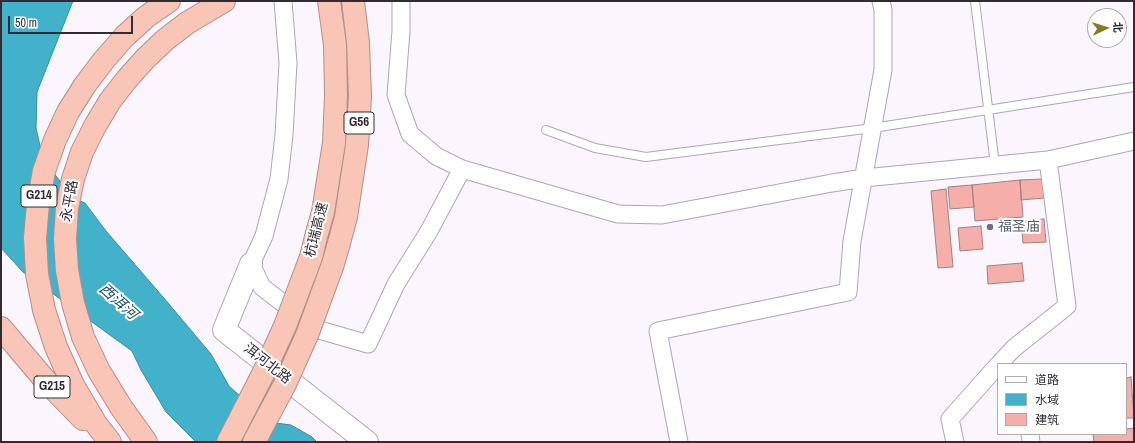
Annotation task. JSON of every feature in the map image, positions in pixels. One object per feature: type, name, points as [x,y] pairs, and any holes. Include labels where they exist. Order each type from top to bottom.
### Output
[{"type":"highway","name":"G214","points":[[110,442],[101,433],[73,385],[56,348],[44,310],[37,274],[36,260],[35,238],[38,204],[44,171],[55,140],[68,112],[85,85],[124,37],[146,17],[169,1]]},
{"type":"highway","name":"永平路","points":[[146,442],[121,407],[99,371],[83,336],[73,303],[67,270],[65,239],[67,208],[73,179],[82,152],[95,126],[126,79],[165,40],[187,23],[224,1]]},
{"type":"highway","name":"杭瑞高速","points":[[228,442],[263,374],[285,326],[311,257],[323,212],[334,143],[336,103],[335,45],[329,1]]},
{"type":"highway","name":"杭瑞高速","points":[[254,442],[285,384],[307,335],[333,264],[346,217],[357,145],[360,88],[358,43],[353,1]]},
{"type":"highway","name":"G215","points":[[1,328],[45,380],[101,433]]},
{"type":"street","points":[[283,1],[288,63],[287,100],[283,142],[278,179],[264,236],[251,264],[262,287],[316,329],[368,344],[396,284],[429,231],[462,169]]},
{"type":"street","points":[[401,1],[401,31],[396,96],[410,134],[436,156],[462,169],[618,214],[662,216],[832,183],[864,178],[1048,160],[1134,141]]},
{"type":"street","points":[[679,442],[658,331],[848,292],[852,241],[883,70],[883,10],[881,1]]},
{"type":"street","points":[[1003,363],[1015,356],[1067,306],[1048,160]]},
{"type":"street","name":"洱河北路","points":[[251,264],[224,330],[367,442]]},
{"type":"street","points":[[955,442],[950,419],[997,367]]},
{"type":"lane","points":[[975,1],[995,165]]},
{"type":"lane","points":[[546,130],[595,148],[646,157],[873,128],[1134,87]]},
{"type":"water","name":"西洱河","points":[[1,1],[73,1],[37,92],[36,128],[43,159],[73,198],[85,203],[106,231],[211,354],[229,386],[269,422],[291,425],[312,437],[317,442],[196,442],[166,412],[141,370],[132,351],[23,272],[1,248]]},
{"type":"building","points":[[1043,179],[1044,198],[1021,200],[1020,180]]},
{"type":"building","points":[[1020,180],[1023,217],[975,221],[972,185]]},
{"type":"building","points":[[972,185],[974,207],[950,209],[948,187]]},
{"type":"building","points":[[946,189],[953,267],[938,268],[931,191]]},
{"type":"building","points":[[1044,219],[1046,242],[1023,243],[1021,221]]},
{"type":"building","points":[[981,226],[983,249],[960,251],[958,228]]},
{"type":"building","points":[[1022,263],[1024,281],[988,284],[987,266]]},
{"type":"building","points":[[1131,377],[1134,418],[1127,418],[1127,378]]},
{"type":"building","points":[[1134,428],[1134,442],[1094,442],[1093,435],[1127,435],[1127,429]]},
{"type":"place","name":"福圣庙","points":[[990,227]]}]
